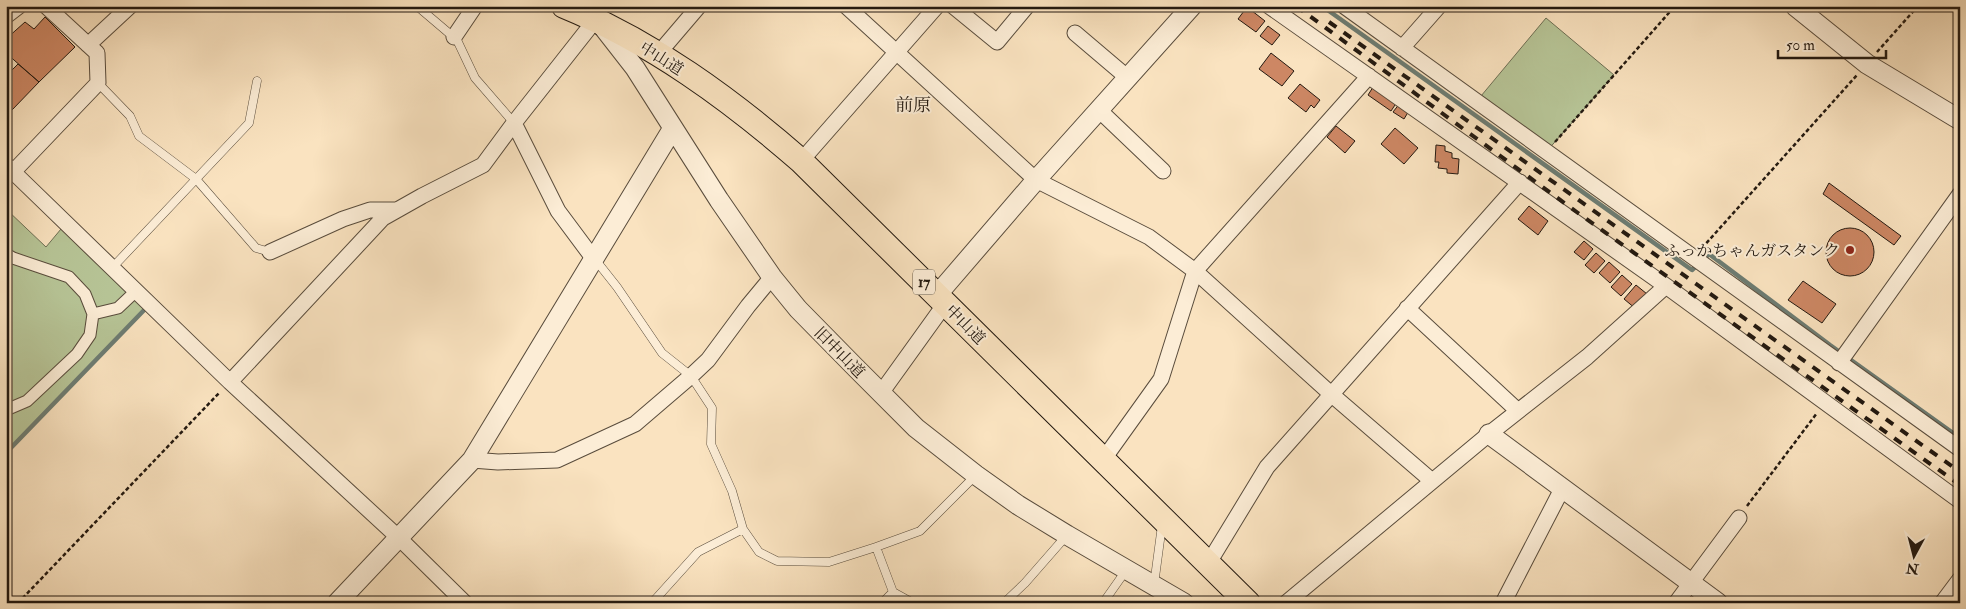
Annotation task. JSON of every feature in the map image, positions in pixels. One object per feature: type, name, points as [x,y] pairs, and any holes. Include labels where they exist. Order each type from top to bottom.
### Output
[{"type":"highway","name":"中山道","points":[[564,6],[594,13],[658,54],[722,96],[801,161],[1248,603]]},
{"type":"street","points":[[6,16],[19,6]]},
{"type":"street","points":[[46,6],[97,53],[98,83],[10,168],[230,382],[399,538],[464,603]]},
{"type":"street","points":[[88,45],[130,6]]},
{"type":"street","points":[[454,37],[475,6]]},
{"type":"street","points":[[658,54],[699,6]]},
{"type":"street","points":[[846,6],[1036,180],[1149,237],[1195,271],[1331,394],[1432,481]]},
{"type":"street","points":[[801,161],[937,6]]},
{"type":"street","points":[[953,6],[997,42],[1028,6]]},
{"type":"street","points":[[881,393],[941,299],[1036,180],[1192,6]]},
{"type":"street","points":[[1269,6],[1666,286],[1960,501]]},
{"type":"street","points":[[1344,6],[1839,364],[1960,448]]},
{"type":"street","points":[[1402,48],[1439,6]]},
{"type":"street","points":[[1795,6],[1867,64],[1960,120]]},
{"type":"street","points":[[230,382],[384,218],[483,165],[594,13]]},
{"type":"street","name":"旧中山道","points":[[594,13],[630,61],[772,277],[798,309],[916,428],[976,475],[1018,505],[1066,535],[1154,585],[1174,600]]},
{"type":"street","points":[[1075,33],[1128,78]]},
{"type":"street","points":[[1103,460],[1161,380],[1195,271],[1369,76]]},
{"type":"street","points":[[1099,110],[1163,170]]},
{"type":"street","points":[[514,123],[558,211],[593,258]]},
{"type":"street","points":[[336,603],[472,460],[673,128]]},
{"type":"street","points":[[1208,564],[1267,467],[1520,182]]},
{"type":"street","points":[[1839,364],[1960,194]]},
{"type":"street","points":[[270,252],[343,218],[370,210],[396,210]]},
{"type":"street","points":[[6,254],[22,262],[69,277],[85,294],[93,314],[90,335],[77,354],[27,401],[6,410]]},
{"type":"street","points":[[472,460],[498,462],[557,460],[635,424],[708,360],[772,277]]},
{"type":"street","points":[[1286,603],[1489,434],[1587,357],[1666,286]]},
{"type":"street","points":[[93,314],[118,308],[136,291]]},
{"type":"street","points":[[1407,308],[1518,411]]},
{"type":"street","points":[[1489,434],[1718,603]]},
{"type":"street","points":[[1503,603],[1562,489]]},
{"type":"street","points":[[1676,603],[1738,518]]},
{"type":"street","points":[[1942,603],[1960,579]]},
{"type":"lane","points":[[417,6],[454,37],[475,78],[514,123]]},
{"type":"lane","points":[[112,268],[249,123],[257,81]]},
{"type":"lane","points":[[98,83],[130,116],[139,136],[196,178],[256,248],[270,252]]},
{"type":"lane","points":[[593,258],[617,287],[662,352],[691,376],[712,408],[711,444],[732,491],[744,529],[759,552],[777,561],[829,562],[876,547],[920,531],[976,475]]},
{"type":"lane","points":[[1154,585],[1163,519]]},
{"type":"lane","points":[[652,603],[698,552],[744,529]]},
{"type":"lane","points":[[1004,603],[1025,583],[1066,535]]},
{"type":"lane","points":[[876,547],[893,592],[913,603]]},
{"type":"lane","points":[[1103,603],[1127,570]]},
{"type":"lane","points":[[882,603],[893,592]]},
{"type":"path","points":[[1546,152],[1675,6]]},
{"type":"path","points":[[1693,258],[1918,6]]},
{"type":"path","points":[[18,603],[230,382]]},
{"type":"path","points":[[1738,518],[1824,402]]},
{"type":"green space","points":[[1546,18],[1614,75],[1546,152],[1476,102]]},
{"type":"green space","points":[[6,209],[46,247],[66,223],[150,304],[6,453]]},
{"type":"building","points":[[1247,7],[1265,21],[1256,32],[1238,19]]},
{"type":"building","points":[[45,17],[75,47],[39,82],[6,53],[6,39],[25,22],[34,29]]},
{"type":"building","points":[[1268,26],[1280,35],[1272,45],[1260,36]]},
{"type":"building","points":[[1271,53],[1294,71],[1282,86],[1259,69]]},
{"type":"building","points":[[18,64],[39,82],[12,110],[6,105],[6,76]]},
{"type":"building","points":[[1300,84],[1320,100],[1314,108],[1311,105],[1306,112],[1288,98]]},
{"type":"building","points":[[1375,84],[1399,99],[1391,111],[1368,95]]},
{"type":"building","points":[[1400,103],[1410,109],[1404,119],[1393,112]]},
{"type":"building","points":[[1336,126],[1355,141],[1345,153],[1327,137]]},
{"type":"building","points":[[1395,128],[1418,148],[1404,164],[1381,144]]},
{"type":"building","points":[[1436,145],[1445,146],[1445,151],[1452,153],[1452,158],[1459,159],[1458,174],[1447,173],[1447,169],[1438,168],[1439,162],[1435,162]]},
{"type":"building","points":[[1829,183],[1901,236],[1894,245],[1823,194]]},
{"type":"building","points":[[1529,206],[1548,221],[1538,235],[1518,219]]},
{"type":"building","name":"ふっかちゃんガスタンク","points":[[1850,228],[1859,230],[1867,235],[1872,243],[1874,252],[1872,261],[1867,269],[1859,274],[1850,276],[1841,274],[1833,269],[1828,261],[1826,252],[1828,243],[1833,235],[1841,230]]},
{"type":"building","points":[[1584,241],[1593,249],[1584,260],[1574,252]]},
{"type":"building","points":[[1596,253],[1605,261],[1594,273],[1585,265]]},
{"type":"building","points":[[1609,262],[1620,272],[1610,283],[1599,273]]},
{"type":"building","points":[[1622,275],[1632,284],[1621,296],[1611,287]]},
{"type":"building","points":[[1803,281],[1836,304],[1822,323],[1788,300]]},
{"type":"building","points":[[1636,285],[1647,294],[1636,309],[1624,299]]},
{"type":"waterway","points":[[1322,6],[1692,270],[1709,254],[1830,345],[1960,438]]},
{"type":"waterway","points":[[6,453],[149,305]]},
{"type":"railway","points":[[1296,6],[1578,213],[1960,485]]},
{"type":"railway","points":[[1329,22],[1960,472]]},
{"type":"place","name":"ふっかちゃんガスタンク","points":[[1850,250]]},
{"type":"district","name":"前原","points":[[913,105]]}]
